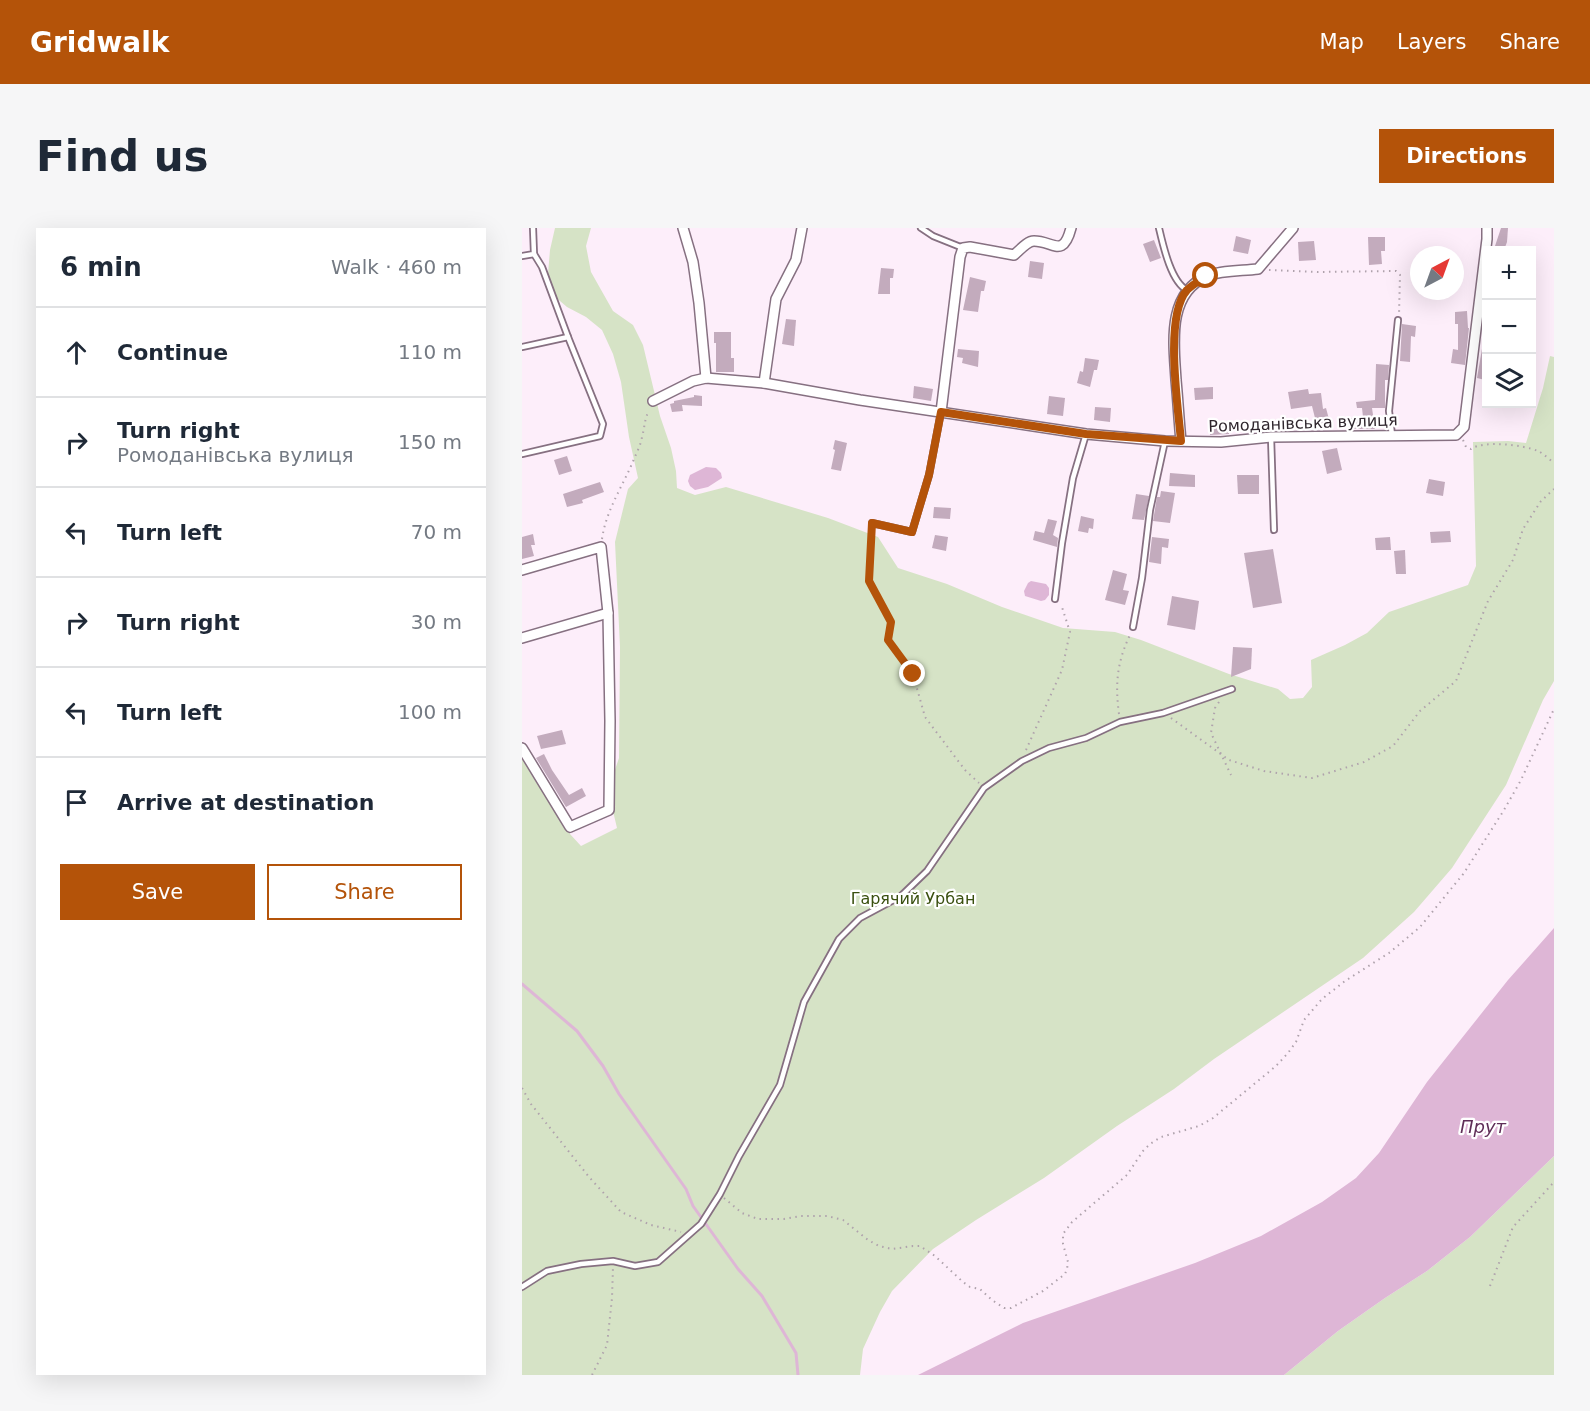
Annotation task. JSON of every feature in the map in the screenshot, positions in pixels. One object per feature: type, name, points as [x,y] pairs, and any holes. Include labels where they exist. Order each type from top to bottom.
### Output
[{"type":"street","points":[[653,400],[693,381],[706,378],[699,303],[683,228]]},
{"type":"street","points":[[764,383],[776,299],[796,260],[802,228]]},
{"type":"street","points":[[941,412],[963,248],[970,247],[1014,255],[1028,243],[1034,241],[1055,246],[1062,245],[1067,241],[1071,228]]},
{"type":"street","points":[[1181,441],[1173,340],[1176,313],[1187,290],[1206,276],[1222,272],[1258,269],[1293,228]]},
{"type":"street","points":[[1456,435],[1464,427],[1487,239],[1486,228]]},
{"type":"street","name":"Ромоданівська вулиця","points":[[706,378],[764,383],[1086,434],[1165,441],[1221,442],[1271,437],[1456,435]]},
{"type":"street","points":[[522,570],[601,547],[608,614],[609,810],[570,827],[522,748]]},
{"type":"street","points":[[522,638],[608,614]]},
{"type":"lane","points":[[522,454],[600,436],[603,424],[542,267],[534,254],[533,228]]},
{"type":"lane","points":[[921,228],[933,236],[963,248]]},
{"type":"lane","points":[[1159,228],[1173,273],[1180,287],[1187,290]]},
{"type":"lane","points":[[522,256],[534,254]]},
{"type":"lane","points":[[1392,435],[1389,411],[1398,321]]},
{"type":"lane","points":[[522,347],[568,337]]},
{"type":"lane","points":[[872,523],[912,532],[929,475],[941,412]]},
{"type":"lane","points":[[1055,599],[1073,478],[1086,434]]},
{"type":"lane","points":[[1271,437],[1274,530]]},
{"type":"lane","points":[[1134,627],[1150,510],[1165,441]]},
{"type":"lane","points":[[522,1287],[547,1271],[581,1264],[613,1261],[635,1266],[657,1262],[701,1224],[780,1085],[804,1002],[839,939],[860,918],[901,896],[927,871],[984,788],[1022,761],[1048,748],[1086,738],[1120,722],[1163,713],[1232,689]]},
{"type":"path","points":[[1258,269],[1317,272],[1396,271],[1400,275],[1398,321]]},
{"type":"path","points":[[601,547],[607,519],[633,462],[642,437],[644,421],[653,400]]},
{"type":"path","points":[[1456,435],[1462,438],[1466,447],[1471,449],[1477,445],[1498,444],[1526,447],[1539,452],[1554,463]]},
{"type":"path","points":[[1163,713],[1229,760],[1264,771],[1312,778],[1364,762],[1393,746],[1420,711],[1456,681],[1488,601],[1513,560],[1522,529],[1541,501],[1554,489]]},
{"type":"path","points":[[872,523],[869,581],[891,622],[888,640],[913,674],[925,717],[965,770],[984,788]]},
{"type":"path","points":[[1022,761],[1062,670],[1070,632],[1062,605],[1055,599]]},
{"type":"path","points":[[1120,722],[1116,692],[1118,668],[1123,650],[1134,627]]},
{"type":"path","points":[[1225,692],[1215,708],[1210,733],[1231,775]]},
{"type":"path","points":[[720,1194],[742,1213],[758,1220],[827,1216],[843,1220],[879,1246],[892,1249],[920,1246],[935,1256],[963,1282],[970,1287],[980,1289],[1004,1308],[1011,1308],[1043,1292],[1065,1274],[1067,1269],[1063,1234],[1072,1222],[1126,1175],[1150,1144],[1161,1137],[1192,1128],[1213,1118],[1276,1066],[1288,1053],[1296,1042],[1304,1020],[1322,999],[1345,981],[1389,953],[1420,927],[1464,873],[1498,819],[1521,780],[1554,709]]},
{"type":"path","points":[[522,1088],[531,1104],[589,1178],[621,1212],[651,1225],[691,1234]]},
{"type":"path","points":[[1490,1286],[1513,1227],[1554,1182]]},
{"type":"path","points":[[592,1375],[607,1345],[613,1261]]},
{"type":"green space","name":"Гарячий Урбан","points":[[555,228],[591,228],[586,246],[591,272],[613,311],[633,325],[643,345],[660,416],[671,448],[677,488],[695,495],[726,487],[828,518],[878,537],[898,568],[1063,628],[1115,632],[1141,640],[1229,674],[1278,689],[1290,699],[1303,698],[1312,687],[1311,660],[1367,633],[1389,612],[1468,585],[1476,566],[1473,442],[1526,443],[1550,356],[1554,357],[1554,681],[1543,700],[1506,785],[1452,868],[1414,912],[1363,958],[1044,1178],[933,1249],[892,1291],[863,1349],[860,1375],[522,1375],[522,757],[570,834],[581,846],[617,828],[608,790],[619,758],[620,647],[615,542],[628,489],[638,478],[621,382],[613,354],[602,330],[553,295],[548,274]]},
{"type":"green space","points":[[1554,1156],[1554,1375],[1284,1375],[1338,1331],[1427,1271],[1470,1237]]},
{"type":"water","points":[[706,467],[716,468],[722,478],[708,487],[695,490],[688,481],[690,475]]},
{"type":"water","points":[[1031,581],[1046,584],[1049,588],[1049,595],[1045,600],[1025,596],[1024,591]]},
{"type":"water","name":"Прут","points":[[1554,928],[1554,1156],[1470,1237],[1427,1271],[1338,1331],[1284,1375],[918,1375],[1023,1323],[1195,1263],[1261,1236],[1322,1202],[1356,1178],[1379,1153],[1427,1082],[1508,980]]},
{"type":"building","points":[[1501,228],[1508,228],[1506,246],[1495,246]]},
{"type":"building","points":[[1236,236],[1251,240],[1248,254],[1233,251]]},
{"type":"building","points":[[1368,237],[1385,237],[1385,251],[1381,251],[1382,264],[1369,265]]},
{"type":"building","points":[[1154,240],[1161,258],[1150,262],[1143,244]]},
{"type":"building","points":[[1314,241],[1316,260],[1299,261],[1298,242]]},
{"type":"building","points":[[1030,261],[1044,263],[1042,279],[1028,277]]},
{"type":"building","points":[[881,268],[894,269],[893,278],[890,278],[890,294],[878,294]]},
{"type":"building","points":[[970,277],[986,281],[984,291],[981,291],[978,312],[963,310]]},
{"type":"building","points":[[1467,311],[1469,328],[1465,365],[1451,363],[1453,349],[1458,350],[1458,324],[1455,324],[1455,312]]},
{"type":"building","points":[[786,319],[796,320],[794,346],[782,344]]},
{"type":"building","points":[[1402,324],[1416,326],[1415,337],[1411,336],[1410,362],[1400,361]]},
{"type":"building","points":[[714,332],[731,332],[731,358],[734,358],[734,372],[716,372]]},
{"type":"building","points":[[958,349],[979,351],[978,367],[962,363],[963,358],[957,357]]},
{"type":"building","points":[[1482,349],[1482,379],[1477,378]]},
{"type":"building","points":[[1085,358],[1099,360],[1090,387],[1077,383],[1080,371],[1083,372]]},
{"type":"building","points":[[1376,364],[1389,365],[1388,380],[1385,380],[1385,408],[1372,408],[1375,429],[1352,429],[1351,418],[1363,417],[1362,408],[1357,408],[1356,402],[1375,400]]},
{"type":"building","points":[[914,386],[933,389],[931,401],[913,398]]},
{"type":"building","points":[[1213,387],[1213,399],[1195,400],[1194,388]]},
{"type":"building","points":[[1308,389],[1309,394],[1321,393],[1323,409],[1326,408],[1330,423],[1317,426],[1312,406],[1291,409],[1288,392]]},
{"type":"building","points":[[694,395],[702,396],[702,406],[682,405],[683,411],[672,412],[670,404],[694,397]]},
{"type":"building","points":[[1049,396],[1065,398],[1063,416],[1047,414]]},
{"type":"building","points":[[1095,407],[1111,408],[1110,422],[1094,420]]},
{"type":"building","points":[[1211,424],[1230,425],[1229,434],[1210,435]]},
{"type":"building","points":[[835,440],[847,443],[841,471],[831,469]]},
{"type":"building","points":[[1337,448],[1342,470],[1327,474],[1322,451]]},
{"type":"building","points":[[567,456],[572,471],[559,475],[554,460]]},
{"type":"building","points":[[1170,473],[1195,475],[1195,487],[1169,486]]},
{"type":"building","points":[[1237,475],[1259,475],[1259,494],[1238,494]]},
{"type":"building","points":[[1429,479],[1445,482],[1443,496],[1426,493]]},
{"type":"building","points":[[600,482],[604,492],[582,500],[583,503],[567,507],[563,494]]},
{"type":"building","points":[[1161,491],[1175,493],[1170,523],[1153,521],[1157,497],[1160,497]]},
{"type":"building","points":[[1136,494],[1149,496],[1144,520],[1132,519]]},
{"type":"building","points":[[934,507],[951,508],[950,519],[933,518]]},
{"type":"building","points":[[1081,516],[1094,519],[1093,529],[1089,528],[1088,533],[1078,531]]},
{"type":"building","points":[[1048,519],[1057,521],[1053,535],[1058,538],[1057,547],[1033,540],[1035,531],[1044,533]]},
{"type":"building","points":[[1450,531],[1451,542],[1431,543],[1430,532]]},
{"type":"building","points":[[533,534],[535,545],[531,545],[534,556],[522,559],[522,537]]},
{"type":"building","points":[[935,535],[948,537],[946,551],[932,548]]},
{"type":"building","points":[[1152,537],[1169,539],[1168,548],[1162,547],[1161,564],[1149,562]]},
{"type":"building","points":[[1390,537],[1391,550],[1376,550],[1375,538]]},
{"type":"building","points":[[1273,549],[1282,603],[1253,608],[1244,553]]},
{"type":"building","points":[[1405,550],[1406,574],[1396,574],[1394,551]]},
{"type":"building","points":[[1113,570],[1127,574],[1123,590],[1129,591],[1125,605],[1105,600]]},
{"type":"building","points":[[1172,596],[1199,601],[1195,630],[1167,625]]},
{"type":"building","points":[[1233,647],[1252,648],[1251,669],[1231,677]]},
{"type":"building","points":[[562,730],[566,744],[541,749],[537,736]]},
{"type":"building","points":[[544,754],[569,795],[582,788],[586,796],[566,807],[536,758]]},
{"type":"waterway","points":[[522,984],[577,1031],[603,1066],[619,1094],[686,1189],[693,1206],[738,1269],[762,1296],[796,1353],[798,1375]]},
{"type":"route","points":[[913,674],[888,640],[891,622],[869,581],[872,523],[912,532],[929,475],[941,412],[1086,434],[1181,441],[1173,340],[1176,313],[1187,290],[1206,276]]}]
